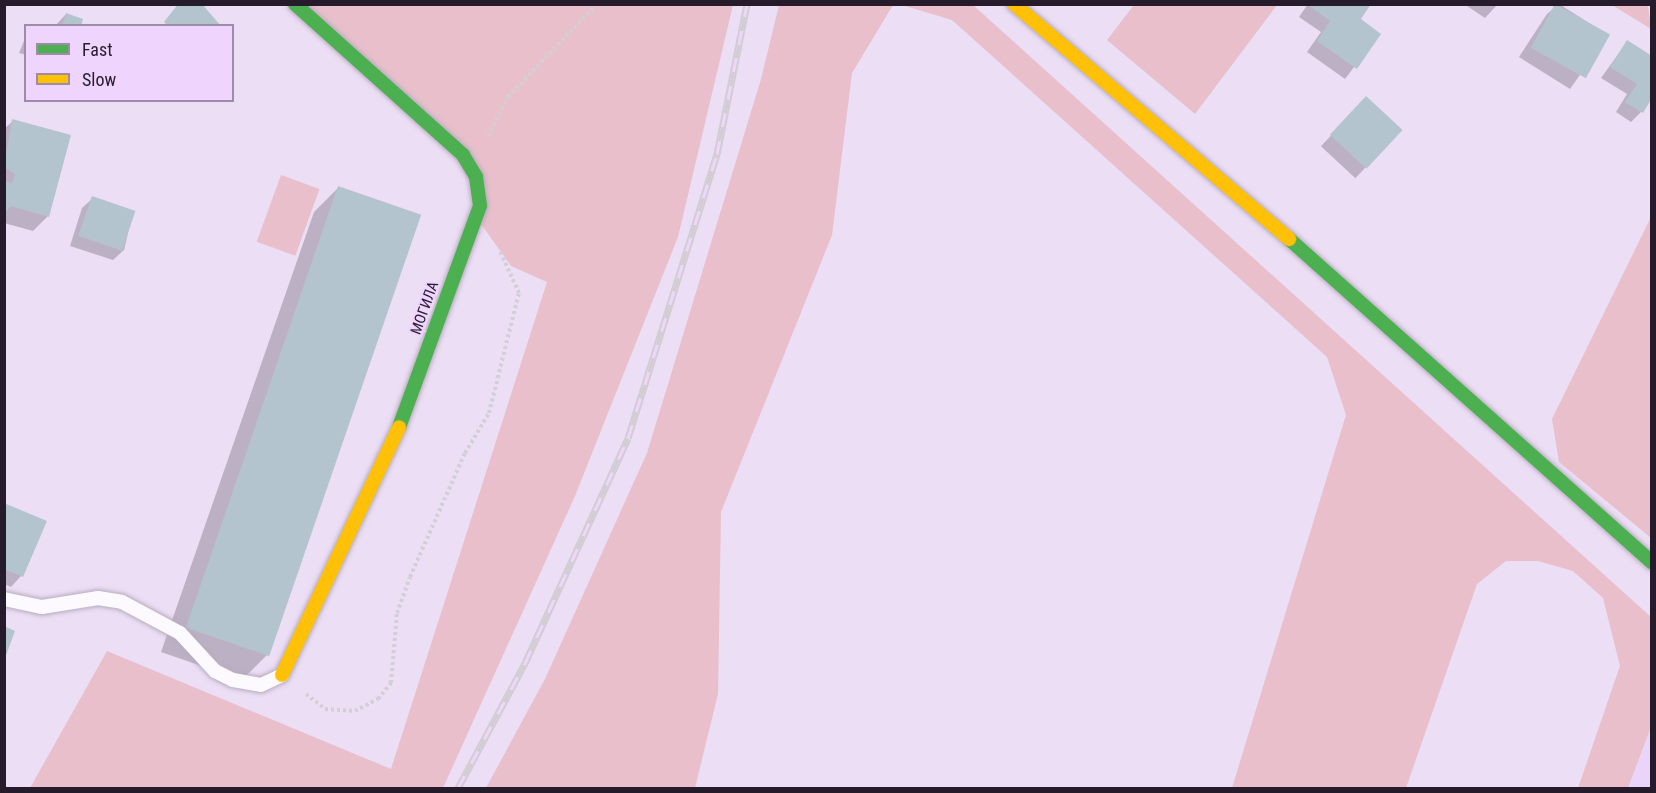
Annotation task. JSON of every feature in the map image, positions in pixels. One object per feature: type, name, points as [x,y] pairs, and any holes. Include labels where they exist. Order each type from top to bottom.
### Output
[{"type":"street","name":"МОГИЛА","points":[[282,675],[402,420],[480,206],[471,167],[463,154],[295,4]]},
{"type":"street","points":[[1014,4],[1225,182],[1652,562]]},
{"type":"lane","points":[[4,599],[42,607],[98,598],[122,602],[180,633],[215,670],[233,680],[261,685],[282,675]]},
{"type":"path","points":[[471,167],[508,97],[597,4]]},
{"type":"path","points":[[282,675],[336,714],[378,699],[391,683],[397,613],[436,516],[489,413],[519,293],[511,266],[476,217]]},
{"type":"shaded area","points":[[295,5],[733,5],[678,237],[575,496],[443,788],[30,788],[107,651],[391,769],[547,282],[511,266],[476,217],[476,177]]},
{"type":"shaded area","points":[[779,5],[893,5],[852,73],[832,235],[721,512],[718,694],[695,788],[486,788],[545,679],[647,453],[761,79]]},
{"type":"shaded area","points":[[902,5],[973,5],[1651,617],[1651,727],[1628,788],[1578,788],[1620,666],[1603,598],[1573,571],[1538,561],[1506,561],[1477,584],[1406,788],[1232,788],[1346,415],[1327,357],[952,20]]},
{"type":"shaded area","points":[[1134,5],[1277,5],[1195,114],[1107,40]]},
{"type":"shaded area","points":[[1612,5],[1648,5],[1651,29]]},
{"type":"shaded area","points":[[281,175],[320,189],[295,256],[257,242]]},
{"type":"shaded area","points":[[1651,217],[1651,538],[1559,462],[1552,419]]},
{"type":"shaded area","points":[[1651,727],[1651,788],[1628,788]]},
{"type":"building","points":[[178,4],[202,4],[219,24],[166,24],[164,22]]},
{"type":"building","points":[[1307,4],[1371,4],[1361,19],[1381,34],[1357,69],[1317,41],[1330,21]]},
{"type":"building","points":[[1555,4],[1610,35],[1586,78],[1531,48]]},
{"type":"building","points":[[66,13],[83,19],[82,24],[63,24]]},
{"type":"building","points":[[1627,40],[1652,56],[1652,98],[1643,113],[1625,102],[1637,84],[1610,67]]},
{"type":"building","points":[[1366,96],[1403,130],[1366,169],[1330,135]]},
{"type":"building","points":[[12,119],[71,135],[49,217],[11,206],[4,214],[4,181],[12,183],[15,174],[4,167]]},
{"type":"building","points":[[338,186],[421,215],[269,656],[186,628]]},
{"type":"building","points":[[92,196],[135,211],[122,251],[78,236]]},
{"type":"building","points":[[4,503],[47,521],[23,577],[4,569]]},
{"type":"building","points":[[4,626],[15,631],[5,658],[4,658]]},
{"type":"railway","points":[[458,788],[525,663],[628,438],[717,154],[747,4]]},
{"type":"traffic: fast","points":[[295,4],[463,155],[476,177],[480,206],[399,427]]},
{"type":"traffic: fast","points":[[1289,239],[1652,562]]},
{"type":"traffic: slow","points":[[1014,4],[1289,239]]},
{"type":"traffic: slow","points":[[282,675],[399,427]]}]
